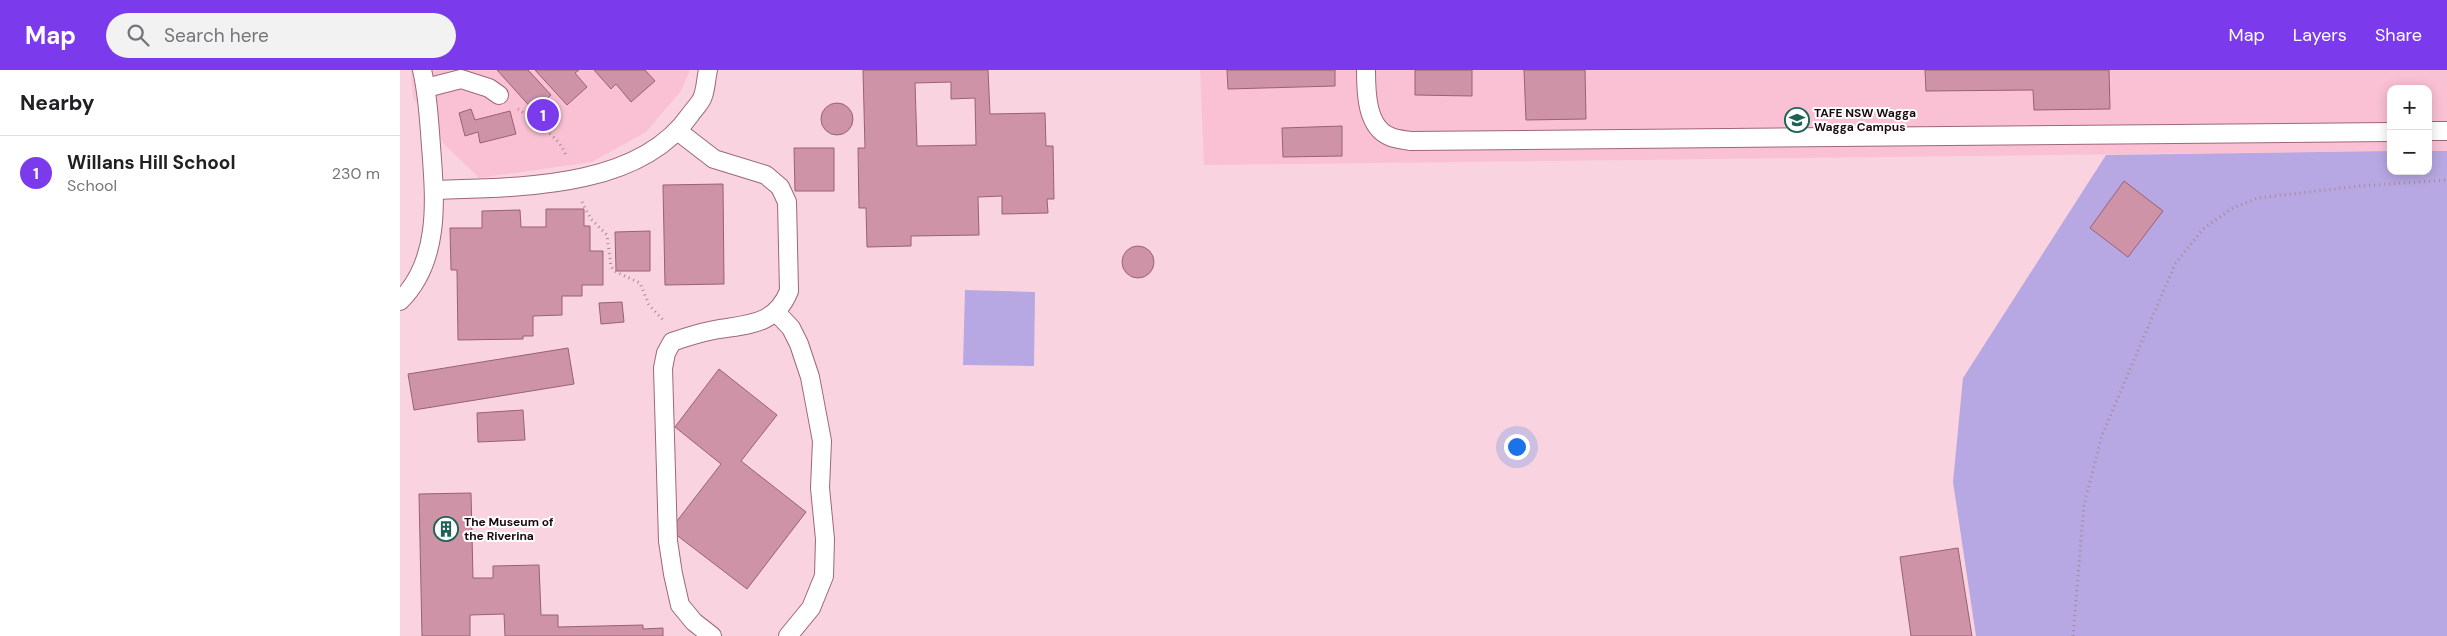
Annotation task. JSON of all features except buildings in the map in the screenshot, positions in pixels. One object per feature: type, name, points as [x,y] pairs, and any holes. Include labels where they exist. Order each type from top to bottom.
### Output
[{"type":"lane","points":[[400,301],[412,288],[424,266],[432,234],[434,190],[426,88],[422,70]]},
{"type":"lane","points":[[434,190],[514,187],[609,172],[650,152],[679,132],[703,97],[708,70]]},
{"type":"lane","points":[[1366,70],[1366,91],[1370,111],[1378,128],[1389,137],[1410,141],[2387,132]]},
{"type":"lane","points":[[426,88],[462,79],[489,88],[499,95]]},
{"type":"lane","points":[[2432,131],[2447,131]]},
{"type":"lane","points":[[679,132],[714,159],[766,175],[780,187],[787,202],[789,291],[784,302],[776,312],[764,320],[681,338],[672,342],[666,353],[663,368],[668,541],[680,604],[694,622],[712,636]]},
{"type":"lane","points":[[776,312],[791,328],[799,344],[810,377],[822,441],[820,488],[825,539],[824,576],[812,608],[788,636]]},
{"type":"path","points":[[499,95],[543,128],[564,150],[568,167],[586,212],[607,235],[611,266],[614,271],[640,283],[655,313],[681,338]]},
{"type":"path","points":[[2073,636],[2084,505],[2102,434],[2175,264],[2203,229],[2231,208],[2257,198],[2360,186],[2447,180]]},
{"type":"shaded area","points":[[411,70],[690,70],[681,91],[646,132],[592,162],[479,178],[444,144],[413,97]]},
{"type":"shaded area","name":"TAFE NSW Wagga Wagga Campus","points":[[1200,70],[2447,70],[2447,151],[2432,151],[2432,85],[2387,85],[2387,151],[1204,165]]},
{"type":"shaded area","points":[[2387,151],[2387,175],[2432,175],[2432,151],[2447,151],[2447,636],[1976,636],[1953,482],[1963,378],[2106,155]]},
{"type":"shaded area","points":[[965,290],[1035,292],[1034,366],[963,365]]},
{"type":"place","name":"Willans Hill School","points":[[543,115]]},
{"type":"place","name":"TAFE NSW Wagga Wagga Campus","points":[[1797,120]]},
{"type":"place","name":"The Museum of the Riverina","points":[[446,529]]}]
